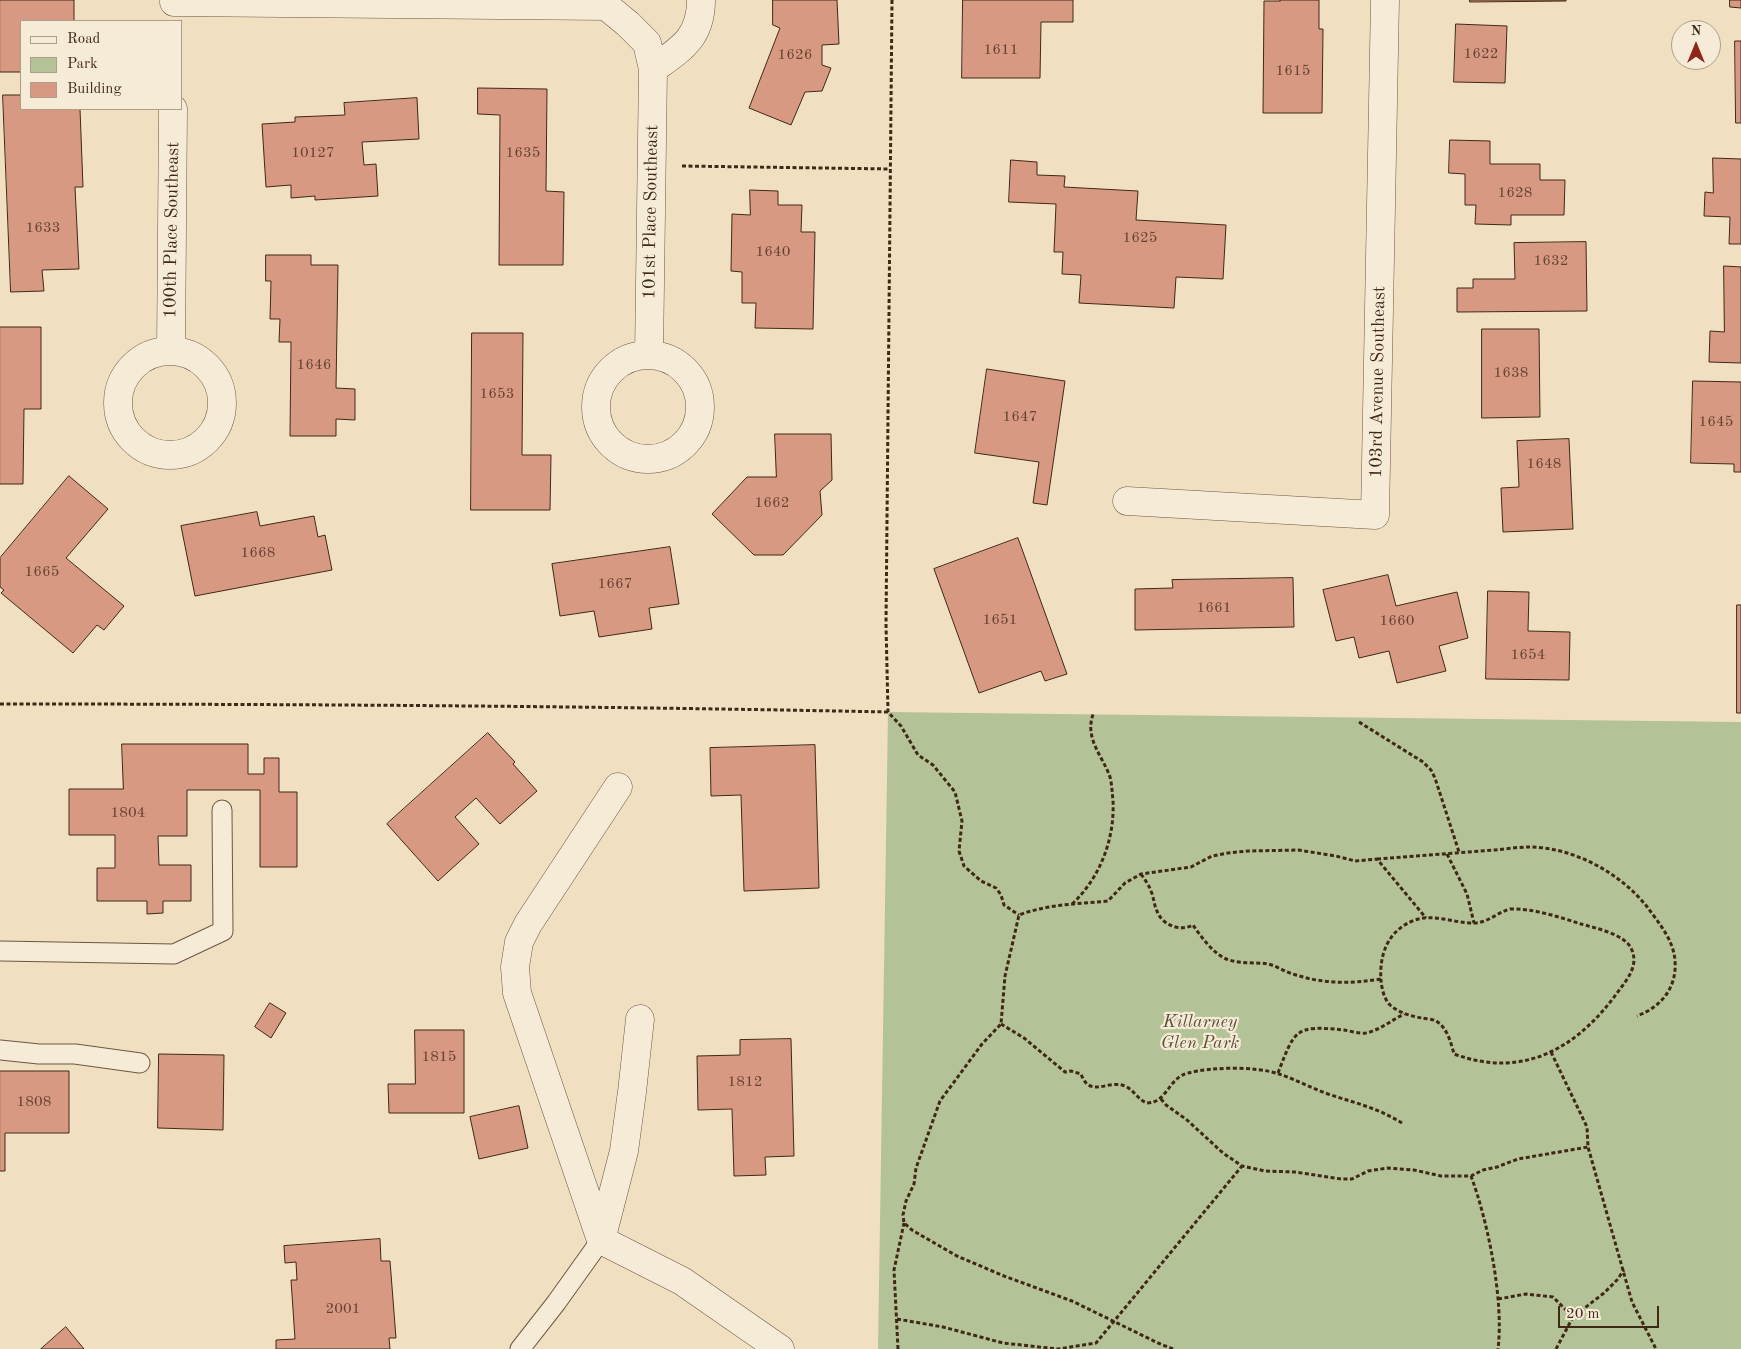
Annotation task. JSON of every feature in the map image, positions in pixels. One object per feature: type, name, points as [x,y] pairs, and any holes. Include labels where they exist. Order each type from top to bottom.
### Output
[{"type":"street","points":[[653,69],[689,41],[697,28],[701,13],[701,0]]},
{"type":"street","name":"103rd Avenue Southeast","points":[[1127,502],[1376,516],[1385,0]]},
{"type":"street","name":"101st Place Southeast","points":[[174,8],[577,3],[606,6],[647,43],[653,69],[649,354]]},
{"type":"street","name":"100th Place Southeast","points":[[171,351],[173,110]]},
{"type":"street","points":[[618,787],[528,924],[519,942],[515,968],[517,993],[601,1240],[682,1282],[780,1349]]},
{"type":"street","points":[[601,1240],[624,1151],[640,1019]]},
{"type":"lane","points":[[0,951],[174,954],[223,931],[222,810]]},
{"type":"lane","points":[[0,1050],[39,1054],[75,1054],[140,1063]]},
{"type":"lane","points":[[520,1349],[601,1240]]},
{"type":"path","points":[[892,0],[890,396],[886,624],[888,712],[900,726],[918,755],[933,765],[955,792],[962,820],[959,851],[964,866],[981,881],[996,888],[1001,894],[1004,905],[1019,915],[1046,908],[1108,901],[1125,883],[1141,874],[1191,867],[1212,856],[1248,851],[1298,850],[1355,861],[1528,847],[1559,851],[1583,859],[1605,870],[1626,885],[1644,902],[1659,922],[1671,944],[1676,962],[1674,977],[1664,998],[1652,1009],[1637,1016]]},
{"type":"path","points":[[651,166],[890,169]]},
{"type":"path","points":[[0,704],[321,704],[644,707],[888,712]]},
{"type":"path","points":[[1071,905],[1084,892],[1098,869],[1112,831],[1112,784],[1093,742],[1092,718],[1094,712]]},
{"type":"path","points":[[1359,722],[1423,762],[1431,770],[1458,852]]},
{"type":"path","points":[[1447,854],[1467,894],[1474,923]]},
{"type":"path","points":[[1377,859],[1426,918]]},
{"type":"path","points":[[1141,874],[1150,889],[1156,909],[1162,919],[1177,927],[1185,928],[1193,925],[1208,945],[1229,960],[1269,964],[1290,974],[1328,982],[1358,983],[1381,979]]},
{"type":"path","points":[[1528,909],[1598,929],[1624,939],[1631,948],[1634,957],[1633,970],[1607,1007],[1574,1040],[1551,1052],[1515,1063],[1472,1060],[1454,1054],[1446,1031],[1436,1020],[1405,1014],[1390,1004],[1382,992],[1381,979],[1382,958],[1388,942],[1404,925],[1426,918],[1474,923],[1488,920],[1501,911],[1528,909]]},
{"type":"path","points":[[898,1349],[894,1270],[904,1223],[903,1215],[906,1201],[914,1184],[916,1168],[940,1102],[982,1044],[1001,1024],[1005,976],[1019,915]]},
{"type":"path","points":[[1278,1074],[1287,1050],[1298,1032],[1308,1028],[1317,1028],[1364,1033],[1377,1030],[1405,1014]]},
{"type":"path","points":[[1001,1024],[1024,1038],[1065,1072],[1071,1071],[1081,1074],[1084,1082],[1092,1088],[1118,1084],[1130,1089],[1138,1099],[1147,1103],[1154,1103],[1161,1099],[1176,1078],[1185,1074],[1197,1071],[1240,1068],[1278,1074],[1327,1093],[1385,1112],[1402,1123]]},
{"type":"path","points":[[1551,1052],[1587,1127],[1588,1148],[1632,1302],[1656,1349]]},
{"type":"path","points":[[1161,1099],[1242,1166],[1265,1171],[1295,1172],[1341,1179],[1352,1179],[1368,1171],[1388,1168],[1414,1170],[1442,1176],[1471,1176],[1483,1170],[1518,1159],[1588,1148]]},
{"type":"path","points":[[897,1318],[943,1327],[1003,1343],[1058,1349],[1096,1343],[1242,1166]]},
{"type":"path","points":[[1471,1176],[1484,1217],[1498,1300],[1498,1349]]},
{"type":"path","points":[[904,1223],[912,1230],[957,1256],[1004,1276],[1072,1300],[1151,1340],[1173,1349]]},
{"type":"path","points":[[1556,1349],[1573,1317],[1604,1293],[1624,1270]]},
{"type":"path","points":[[1498,1300],[1526,1294],[1553,1297],[1573,1317]]},
{"type":"green space","name":"Killarney Glen Park","points":[[888,712],[1741,722],[1741,1349],[878,1349]]},
{"type":"building","points":[[0,0],[74,0],[74,20],[20,20],[20,72],[0,72]]},
{"type":"building","points":[[773,0],[837,0],[839,44],[822,45],[822,65],[831,68],[822,91],[805,92],[791,125],[749,108],[780,28],[773,25]]},
{"type":"building","points":[[963,0],[1073,0],[1073,22],[1041,22],[1040,78],[962,78]]},
{"type":"building","points":[[1319,0],[1319,29],[1323,29],[1322,113],[1263,113],[1264,1]]},
{"type":"building","points":[[1470,0],[1566,0],[1566,1],[1470,2]]},
{"type":"building","points":[[1730,0],[1741,0],[1741,8],[1730,7]]},
{"type":"building","points":[[1456,24],[1507,26],[1505,83],[1454,82]]},
{"type":"building","points":[[1735,41],[1741,41],[1741,123],[1736,123]]},
{"type":"building","points":[[478,88],[547,89],[546,191],[564,192],[563,265],[499,265],[500,115],[478,114]]},
{"type":"building","points":[[3,95],[20,95],[20,110],[80,110],[83,187],[75,187],[79,269],[42,270],[44,291],[11,292]]},
{"type":"building","points":[[417,98],[419,139],[362,142],[364,165],[376,164],[378,196],[315,200],[315,196],[291,198],[291,185],[266,187],[262,124],[295,122],[295,117],[345,115],[344,103]]},
{"type":"building","points":[[1450,140],[1490,141],[1490,164],[1540,164],[1540,180],[1565,180],[1564,215],[1511,215],[1511,225],[1475,224],[1476,205],[1465,205],[1465,174],[1449,173]]},
{"type":"building","points":[[1713,158],[1741,159],[1741,244],[1729,244],[1730,217],[1704,216],[1705,192],[1713,193]]},
{"type":"building","points":[[1011,160],[1037,162],[1037,175],[1065,176],[1064,187],[1138,191],[1136,220],[1226,225],[1223,279],[1176,277],[1174,308],[1079,303],[1081,275],[1062,274],[1063,252],[1054,252],[1056,204],[1009,202]]},
{"type":"building","points":[[750,190],[778,191],[778,205],[802,205],[801,232],[815,232],[813,329],[755,328],[756,303],[742,303],[742,272],[731,271],[732,214],[750,215]]},
{"type":"building","points":[[1586,242],[1587,311],[1457,312],[1457,288],[1473,288],[1473,279],[1515,279],[1514,243]]},
{"type":"building","points":[[266,255],[311,255],[311,265],[338,265],[336,388],[355,389],[355,420],[336,419],[336,436],[290,436],[291,342],[279,342],[280,319],[270,319],[271,281],[266,281]]},
{"type":"building","points":[[1724,266],[1741,267],[1741,363],[1709,362],[1710,331],[1724,332]]},
{"type":"building","points":[[0,327],[41,327],[41,409],[24,409],[23,484],[0,484]]},
{"type":"building","points":[[1482,329],[1539,329],[1540,417],[1482,418]]},
{"type":"building","points":[[472,333],[523,333],[522,455],[551,455],[550,510],[471,510]]},
{"type":"building","points":[[987,369],[1065,381],[1047,505],[1033,503],[1039,462],[975,453]]},
{"type":"building","points":[[1693,381],[1741,382],[1741,472],[1734,472],[1734,464],[1691,463]]},
{"type":"building","points":[[775,434],[831,434],[832,480],[820,491],[822,515],[783,555],[754,555],[712,514],[747,477],[776,477]]},
{"type":"building","points":[[1569,439],[1573,529],[1503,532],[1501,488],[1519,487],[1517,441]]},
{"type":"building","points":[[69,476],[108,509],[66,558],[124,606],[104,630],[97,625],[73,653],[1,593],[4,590],[0,587],[0,558]]},
{"type":"building","points":[[257,512],[260,526],[314,516],[318,537],[325,535],[332,570],[195,596],[181,526]]},
{"type":"building","points":[[1018,538],[1067,674],[1045,681],[1041,671],[979,693],[934,569]]},
{"type":"building","points":[[670,547],[679,604],[649,608],[652,629],[599,637],[594,611],[560,616],[552,564]]},
{"type":"building","points":[[1388,575],[1396,606],[1457,592],[1468,638],[1439,646],[1446,671],[1397,683],[1389,651],[1359,658],[1354,637],[1336,641],[1323,590]]},
{"type":"building","points":[[1293,578],[1294,627],[1135,630],[1135,589],[1173,588],[1172,580]]},
{"type":"building","points":[[1488,591],[1529,592],[1528,631],[1570,632],[1569,680],[1486,679]]},
{"type":"building","points":[[1737,605],[1741,605],[1741,713],[1737,713]]},
{"type":"building","points":[[488,733],[515,762],[513,764],[537,791],[500,824],[476,798],[455,817],[479,844],[438,881],[387,824]]},
{"type":"building","points":[[122,744],[248,744],[248,774],[264,774],[264,758],[279,758],[279,792],[297,792],[297,867],[260,867],[260,790],[187,790],[187,836],[158,836],[159,865],[191,865],[191,901],[163,901],[163,913],[147,914],[147,901],[97,901],[97,868],[115,868],[115,835],[69,835],[69,789],[123,789]]},
{"type":"building","points":[[815,745],[819,888],[744,891],[741,795],[711,796],[710,748]]},
{"type":"building","points":[[270,1003],[286,1013],[271,1038],[255,1027]]},
{"type":"building","points":[[415,1030],[464,1030],[464,1113],[389,1113],[388,1084],[415,1084]]},
{"type":"building","points":[[791,1039],[794,1156],[765,1157],[766,1175],[734,1176],[732,1109],[698,1110],[697,1056],[740,1055],[740,1040]]},
{"type":"building","points":[[159,1054],[224,1055],[223,1130],[158,1128]]},
{"type":"building","points":[[0,1071],[69,1071],[69,1133],[5,1133],[5,1171],[0,1171]]},
{"type":"building","points":[[519,1106],[528,1148],[479,1159],[470,1117]]},
{"type":"building","points":[[380,1239],[381,1261],[390,1261],[396,1338],[389,1338],[390,1349],[276,1349],[276,1340],[295,1339],[291,1280],[297,1280],[296,1262],[285,1263],[284,1246]]},
{"type":"building","points":[[66,1327],[84,1349],[41,1349]]}]
